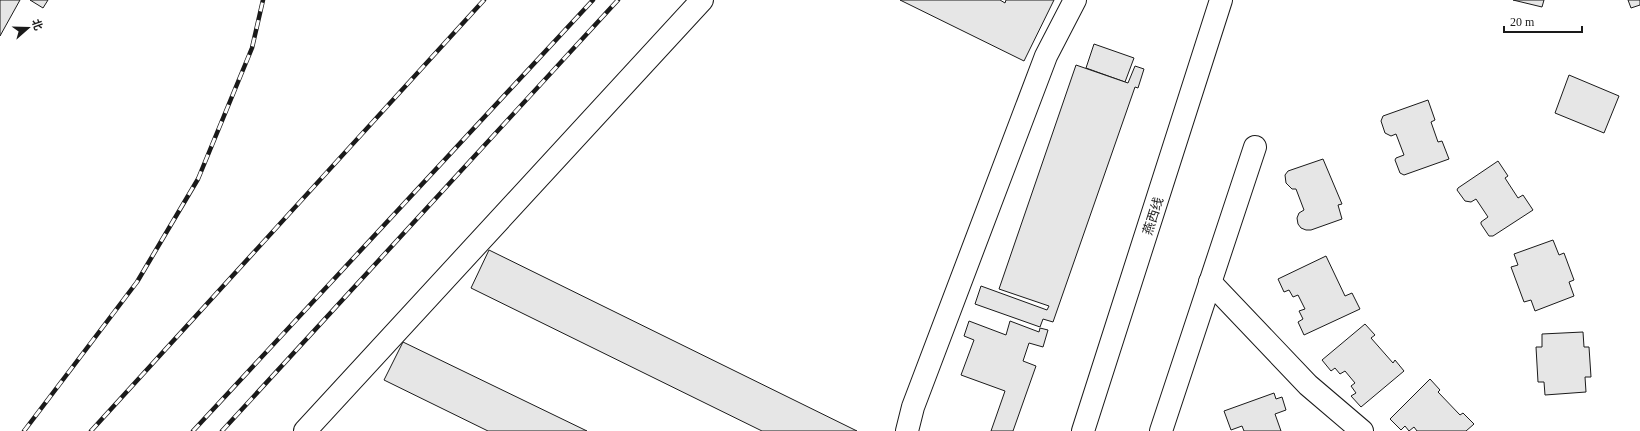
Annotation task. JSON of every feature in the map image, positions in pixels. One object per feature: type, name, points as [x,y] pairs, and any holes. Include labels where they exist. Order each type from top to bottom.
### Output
[{"type":"street","points":[[305,431],[702,0]]},
{"type":"street","points":[[907,431],[913,407],[1046,56],[1075,0]]},
{"type":"street","name":"燕西线","points":[[1083,431],[1221,0]]},
{"type":"street","points":[[1161,431],[1255,147]]},
{"type":"street","points":[[1210,282],[1308,385],[1362,431]]},
{"type":"building","points":[[0,0],[20,0],[0,36]]},
{"type":"building","points":[[30,0],[48,0],[43,8]]},
{"type":"building","points":[[900,0],[1000,0],[1005,3],[1006,0],[1054,0],[1024,61]]},
{"type":"building","points":[[1513,0],[1544,0],[1542,7]]},
{"type":"building","points":[[1628,0],[1640,0],[1640,5],[1631,8]]},
{"type":"building","points":[[1094,44],[1134,58],[1125,82],[1086,68]]},
{"type":"building","points":[[1076,65],[1128,83],[1135,66],[1144,69],[1138,88],[1135,87],[1053,322],[1043,319],[1040,327],[975,304],[981,286],[1047,310],[1049,306],[999,289]]},
{"type":"building","points":[[1569,75],[1619,96],[1604,133],[1555,113]]},
{"type":"building","points":[[1428,100],[1435,120],[1431,122],[1438,142],[1442,141],[1449,159],[1404,175],[1400,173],[1395,160],[1396,158],[1404,155],[1396,134],[1391,136],[1385,133],[1381,121],[1383,116]]},
{"type":"building","points":[[1323,159],[1342,204],[1338,205],[1342,219],[1311,230],[1306,230],[1301,228],[1298,224],[1297,218],[1299,213],[1304,210],[1296,189],[1292,189],[1286,183],[1285,175],[1288,171]]},
{"type":"building","points":[[1498,161],[1508,176],[1505,178],[1518,198],[1523,195],[1533,210],[1493,236],[1489,236],[1481,224],[1481,222],[1488,217],[1476,199],[1471,202],[1465,201],[1457,190]]},
{"type":"building","points":[[1553,240],[1559,255],[1564,253],[1574,280],[1569,282],[1574,296],[1535,311],[1531,300],[1524,302],[1511,267],[1518,265],[1514,254]]},
{"type":"building","points":[[489,250],[857,431],[762,431],[471,288]]},
{"type":"building","points":[[1326,256],[1345,296],[1352,293],[1360,309],[1304,335],[1298,322],[1303,319],[1299,311],[1305,309],[1298,295],[1293,297],[1289,290],[1284,292],[1278,279]]},
{"type":"building","points":[[969,321],[1006,335],[1010,321],[1039,332],[1040,328],[1048,330],[1043,347],[1029,343],[1023,361],[1036,366],[1013,431],[991,431],[1005,391],[961,375],[974,340],[964,336]]},
{"type":"building","points":[[1365,324],[1375,335],[1371,338],[1393,363],[1395,360],[1404,371],[1361,407],[1351,396],[1356,393],[1351,386],[1355,383],[1345,371],[1340,374],[1335,368],[1331,371],[1322,360]]},
{"type":"building","points":[[1583,332],[1584,347],[1589,347],[1591,377],[1585,377],[1586,392],[1545,395],[1544,382],[1538,382],[1536,347],[1542,347],[1542,334]]},
{"type":"building","points":[[403,342],[587,431],[488,431],[384,380]]},
{"type":"building","points":[[1430,379],[1440,390],[1438,392],[1460,415],[1463,413],[1474,424],[1466,431],[1417,431],[1414,427],[1409,431],[1405,426],[1401,430],[1390,419]]},
{"type":"building","points":[[1274,393],[1276,399],[1282,397],[1286,410],[1275,414],[1281,431],[1244,431],[1242,426],[1231,430],[1224,411]]},
{"type":"railway","points":[[24,431],[137,282],[198,179],[252,48],[263,0]]},
{"type":"railway","points":[[91,431],[484,0]]},
{"type":"railway","points":[[193,431],[593,0]]},
{"type":"railway","points":[[222,431],[618,0]]}]
